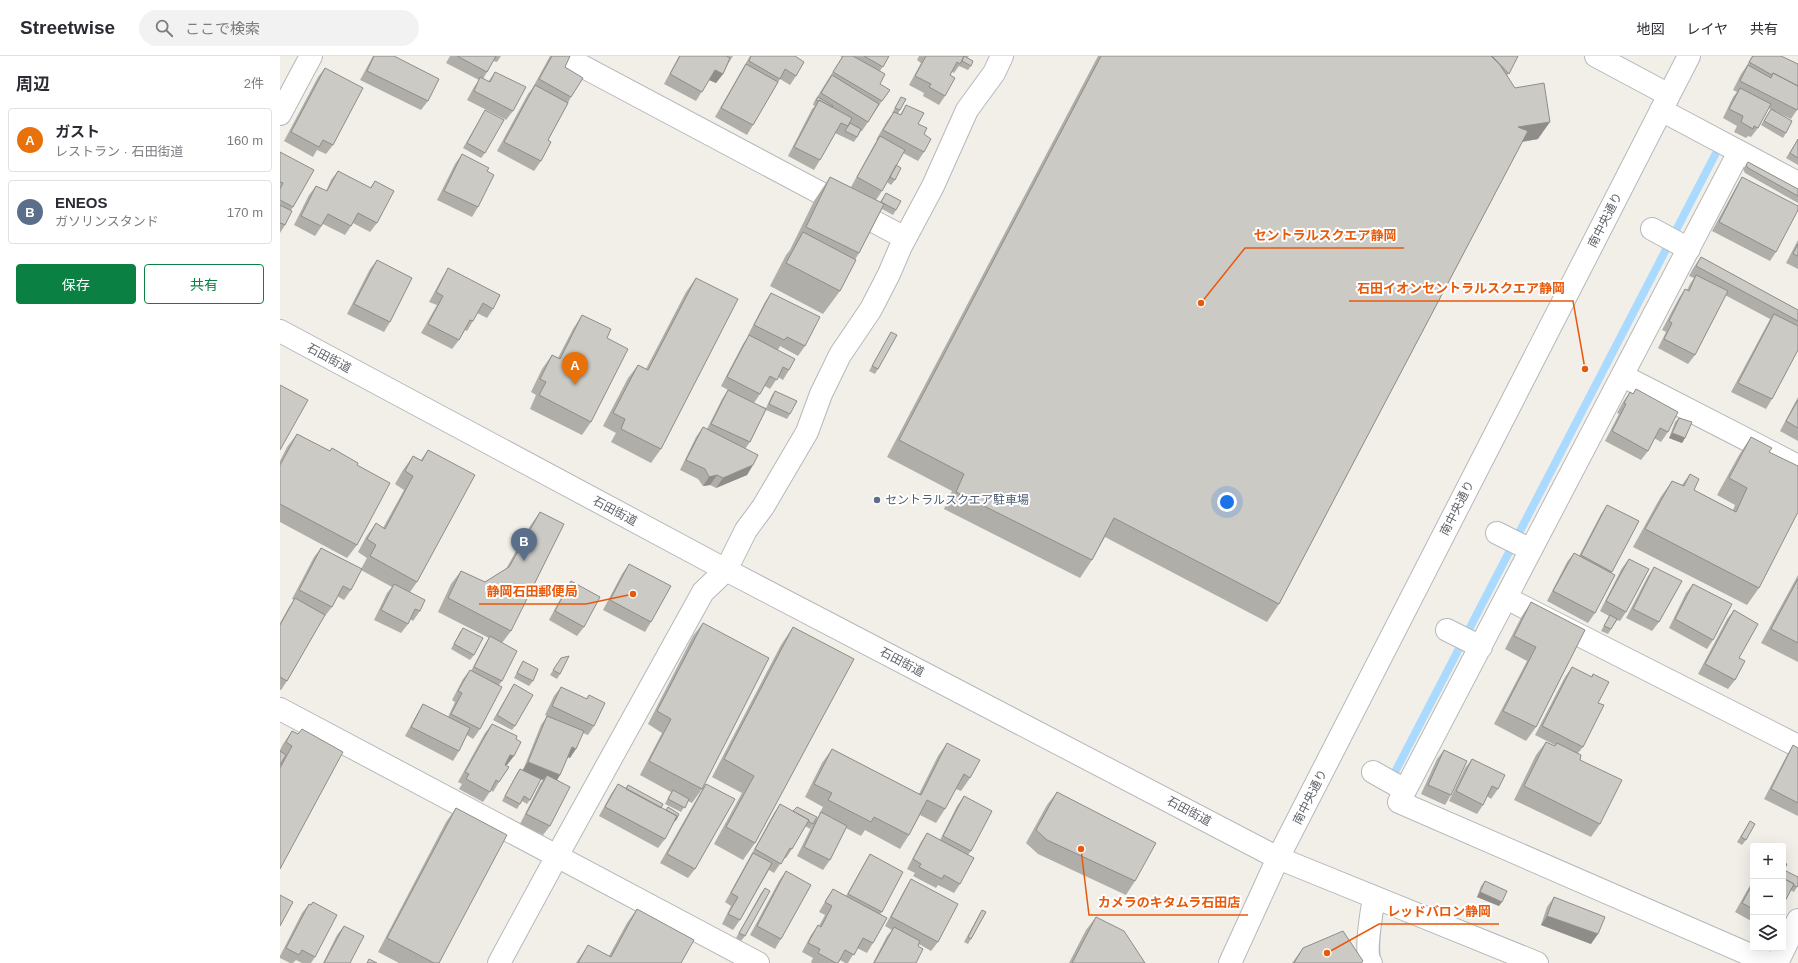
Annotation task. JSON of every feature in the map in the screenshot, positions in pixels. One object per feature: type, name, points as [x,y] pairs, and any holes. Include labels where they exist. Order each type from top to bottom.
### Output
[{"type":"street","points":[[280,114],[311,56]]},
{"type":"street","points":[[563,56],[905,238]]},
{"type":"street","points":[[499,963],[703,592],[726,570],[746,530],[763,506],[807,432],[821,394],[837,362],[871,309],[905,238],[933,186],[967,110],[994,73],[1002,56]]},
{"type":"street","points":[[1596,56],[1665,102],[1702,132],[1798,184]]},
{"type":"street","name":"南中央通り","points":[[1230,963],[1278,858],[1689,56]]},
{"type":"street","points":[[1739,152],[1399,802],[1769,963]]},
{"type":"street","points":[[1652,229],[1689,249]]},
{"type":"street","name":"石田街道","points":[[280,331],[726,570],[1278,858],[1537,963]]},
{"type":"street","points":[[1623,376],[1798,466]]},
{"type":"street","points":[[1497,533],[1531,550]]},
{"type":"street","points":[[1506,598],[1798,746]]},
{"type":"street","points":[[1447,630],[1481,647]]},
{"type":"street","points":[[280,708],[758,963]]},
{"type":"street","points":[[1373,772],[1405,790]]},
{"type":"street","points":[[1371,963],[1369,960],[1368,942],[1374,897]]},
{"type":"street","points":[[1777,963],[1798,920]]},
{"type":"building","points":[[374,56],[394,56],[439,79],[428,101],[367,71]]},
{"type":"building","points":[[457,56],[496,56],[487,72]]},
{"type":"building","points":[[552,56],[570,56],[565,67],[583,78],[571,97],[539,79]]},
{"type":"building","points":[[680,56],[726,56],[730,58],[723,74],[715,70],[702,92],[670,74]]},
{"type":"building","points":[[751,56],[795,56],[804,62],[796,76],[785,69],[780,79],[749,61]]},
{"type":"building","points":[[843,56],[853,56],[885,74],[880,84],[890,90],[882,101],[833,72]]},
{"type":"building","points":[[864,56],[889,56],[883,67]]},
{"type":"building","points":[[926,56],[964,56],[960,64],[957,62],[950,75],[955,78],[945,96],[929,87],[931,84],[915,76]]},
{"type":"building","points":[[964,56],[973,61],[971,66],[962,61]]},
{"type":"building","points":[[1101,56],[1491,56],[1500,65],[1515,88],[1544,83],[1550,122],[1518,127],[1528,131],[1279,604],[1114,518],[1092,560],[956,492],[964,474],[899,440]]},
{"type":"building","points":[[1492,56],[1518,56],[1509,74]]},
{"type":"building","points":[[1753,56],[1781,56],[1798,64],[1798,86],[1773,73],[1772,75],[1749,62]]},
{"type":"building","points":[[746,64],[778,82],[753,125],[721,108]]},
{"type":"building","points":[[1748,65],[1771,78],[1773,73],[1798,86],[1797,110],[1740,81]]},
{"type":"building","points":[[325,68],[363,88],[333,145],[323,140],[319,147],[291,132]]},
{"type":"building","points":[[495,72],[526,87],[513,111],[474,91],[480,77],[490,82]]},
{"type":"building","points":[[832,75],[879,104],[868,122],[821,93]]},
{"type":"building","points":[[535,85],[568,103],[548,140],[551,142],[541,161],[504,142]]},
{"type":"building","points":[[1740,88],[1771,104],[1758,128],[1754,126],[1753,129],[1741,122],[1743,116],[1729,109]]},
{"type":"building","points":[[818,97],[833,106],[832,107],[819,100],[816,100]]},
{"type":"building","points":[[901,97],[906,99],[900,110],[895,108]]},
{"type":"building","points":[[819,100],[852,118],[848,126],[841,123],[820,160],[794,147]]},
{"type":"building","points":[[906,105],[924,113],[918,124],[927,128],[924,134],[931,139],[924,152],[883,130],[894,112],[901,115]]},
{"type":"building","points":[[1771,109],[1792,121],[1786,133],[1764,121]]},
{"type":"building","points":[[485,110],[504,120],[485,153],[467,143]]},
{"type":"building","points":[[850,123],[861,129],[857,137],[845,131]]},
{"type":"building","points":[[880,136],[905,150],[882,191],[857,177]]},
{"type":"building","points":[[1798,139],[1798,158],[1790,153]]},
{"type":"building","points":[[280,152],[314,170],[293,207],[280,200],[280,189],[283,183],[280,182]]},
{"type":"building","points":[[462,154],[489,168],[487,171],[494,175],[478,207],[444,191]]},
{"type":"building","points":[[1748,162],[1798,189],[1798,196],[1748,168],[1746,165]]},
{"type":"building","points":[[896,165],[901,168],[895,180],[890,177]]},
{"type":"building","points":[[338,171],[371,188],[375,181],[394,191],[377,223],[358,213],[351,226],[328,214],[321,226],[301,216],[316,186],[327,191]]},
{"type":"building","points":[[830,177],[884,204],[859,253],[806,227]]},
{"type":"building","points":[[1742,177],[1798,206],[1798,210],[1776,252],[1719,222]]},
{"type":"building","points":[[886,193],[901,201],[896,210],[881,202]]},
{"type":"building","points":[[280,205],[292,211],[285,225],[280,224]]},
{"type":"building","points":[[803,232],[856,260],[840,291],[786,263]]},
{"type":"building","points":[[1798,244],[1798,256],[1793,254]]},
{"type":"building","points":[[1701,257],[1798,310],[1798,321],[1696,266]]},
{"type":"building","points":[[377,260],[412,278],[390,322],[354,304]]},
{"type":"building","points":[[448,268],[500,295],[493,309],[483,303],[473,321],[470,320],[459,340],[428,324],[443,296],[436,292]]},
{"type":"building","points":[[1696,275],[1728,291],[1695,355],[1664,339],[1672,323],[1669,321],[1685,289],[1689,291]]},
{"type":"building","points":[[696,278],[738,299],[661,449],[621,429],[625,419],[613,413],[638,365],[648,370]]},
{"type":"building","points":[[771,293],[820,317],[805,346],[787,337],[784,340],[754,325]]},
{"type":"building","points":[[1774,314],[1798,326],[1798,350],[1772,399],[1738,383]]},
{"type":"building","points":[[582,315],[611,329],[607,338],[628,349],[591,422],[539,395],[546,382],[540,379],[552,355],[560,359]]},
{"type":"building","points":[[891,332],[897,335],[878,369],[872,366]]},
{"type":"building","points":[[749,335],[795,359],[789,370],[783,367],[777,380],[770,376],[760,394],[727,377]]},
{"type":"building","points":[[280,385],[308,400],[280,450]]},
{"type":"building","points":[[1636,389],[1678,412],[1668,432],[1660,428],[1648,451],[1612,431],[1626,404],[1624,403],[1630,392],[1633,394]]},
{"type":"building","points":[[728,390],[766,409],[750,442],[711,424]]},
{"type":"building","points":[[775,391],[797,401],[790,414],[769,404]]},
{"type":"building","points":[[1798,400],[1798,428],[1786,421]]},
{"type":"building","points":[[1679,418],[1692,422],[1685,438],[1672,433]]},
{"type":"building","points":[[703,427],[758,455],[753,465],[723,478],[717,475],[709,477],[705,469],[686,460]]},
{"type":"building","points":[[297,434],[330,451],[332,448],[358,463],[357,465],[390,483],[357,545],[280,504],[280,465]]},
{"type":"building","points":[[1751,437],[1772,448],[1769,452],[1798,466],[1798,512],[1759,588],[1645,529],[1672,481],[1684,486],[1690,474],[1699,479],[1694,490],[1736,512],[1747,488],[1729,478]]},
{"type":"building","points":[[428,450],[475,475],[417,582],[370,556],[376,545],[367,539],[376,523],[385,529],[413,476],[405,471],[413,456],[422,461]]},
{"type":"building","points":[[1607,505],[1639,521],[1612,572],[1581,555]]},
{"type":"building","points":[[540,512],[564,524],[511,631],[448,598],[461,571],[485,582],[509,567]]},
{"type":"building","points":[[321,548],[362,569],[351,590],[343,586],[332,607],[299,590]]},
{"type":"building","points":[[1574,553],[1615,575],[1595,613],[1553,591]]},
{"type":"building","points":[[1629,559],[1649,569],[1626,612],[1606,601]]},
{"type":"building","points":[[629,564],[671,586],[651,622],[610,600]]},
{"type":"building","points":[[1654,567],[1682,581],[1659,622],[1633,609]]},
{"type":"building","points":[[1798,579],[1798,643],[1771,629]]},
{"type":"building","points":[[571,581],[600,597],[584,627],[555,611]]},
{"type":"building","points":[[394,584],[425,600],[420,611],[415,609],[408,624],[381,610]]},
{"type":"building","points":[[1693,584],[1732,604],[1713,640],[1675,619]]},
{"type":"building","points":[[295,598],[325,615],[287,681],[280,677],[280,625]]},
{"type":"building","points":[[1531,602],[1585,630],[1536,727],[1503,711],[1536,647],[1514,636]]},
{"type":"building","points":[[1734,610],[1758,624],[1739,658],[1745,661],[1735,680],[1705,664]]},
{"type":"building","points":[[1610,615],[1617,619],[1611,629],[1604,626]]},
{"type":"building","points":[[703,623],[769,658],[702,789],[649,761],[671,719],[657,711]]},
{"type":"building","points":[[793,627],[854,659],[755,843],[726,827],[754,776],[724,759]]},
{"type":"building","points":[[463,628],[483,638],[474,655],[454,644]]},
{"type":"building","points":[[490,636],[517,651],[502,681],[474,667]]},
{"type":"building","points":[[569,656],[560,674],[553,670],[561,658]]},
{"type":"building","points":[[523,661],[538,669],[533,681],[517,673]]},
{"type":"building","points":[[1572,667],[1592,677],[1593,674],[1609,682],[1598,703],[1604,705],[1583,747],[1542,726]]},
{"type":"building","points":[[470,670],[502,687],[480,729],[451,714],[462,693],[458,691]]},
{"type":"building","points":[[514,684],[533,695],[515,726],[497,715]]},
{"type":"building","points":[[561,687],[587,699],[589,695],[605,703],[594,726],[552,706]]},
{"type":"building","points":[[423,704],[470,728],[459,751],[411,727]]},
{"type":"building","points":[[547,716],[584,731],[576,749],[572,747],[560,775],[528,762]]},
{"type":"building","points":[[492,724],[517,736],[516,739],[521,742],[514,756],[510,755],[505,765],[509,767],[499,782],[496,780],[490,792],[466,779],[469,774],[465,772]]},
{"type":"building","points":[[302,729],[343,752],[280,869],[280,768],[292,746],[286,742],[292,731],[298,734]]},
{"type":"building","points":[[1546,742],[1555,746],[1557,743],[1581,755],[1580,760],[1622,780],[1600,824],[1524,786]]},
{"type":"building","points":[[947,743],[980,760],[970,778],[964,774],[945,809],[927,800],[909,835],[874,817],[871,822],[828,800],[832,793],[814,784],[832,749],[921,795]]},
{"type":"building","points":[[1793,745],[1798,748],[1798,803],[1771,789]]},
{"type":"building","points":[[1444,750],[1467,761],[1451,795],[1428,785]]},
{"type":"building","points":[[280,751],[286,755],[280,765]]},
{"type":"building","points":[[1472,759],[1505,775],[1498,789],[1492,786],[1483,805],[1456,791]]},
{"type":"building","points":[[520,769],[541,779],[530,800],[524,796],[520,804],[505,796]]},
{"type":"building","points":[[547,775],[570,787],[550,826],[526,814]]},
{"type":"building","points":[[618,784],[677,816],[665,839],[605,807]]},
{"type":"building","points":[[706,784],[735,799],[695,869],[667,854]]},
{"type":"building","points":[[628,785],[663,804],[661,808],[626,789]]},
{"type":"building","points":[[673,790],[689,799],[685,808],[668,799]]},
{"type":"building","points":[[1057,792],[1156,843],[1135,881],[1047,840],[1036,830]]},
{"type":"building","points":[[964,796],[992,811],[971,851],[943,836]]},
{"type":"building","points":[[780,804],[809,820],[792,849],[790,848],[781,864],[755,849]]},
{"type":"building","points":[[668,807],[679,814],[676,820],[677,816],[666,810]]},
{"type":"building","points":[[797,807],[817,817],[813,824],[793,811]]},
{"type":"building","points":[[456,808],[507,835],[439,963],[434,963],[387,938]]},
{"type":"building","points":[[821,812],[847,826],[830,860],[804,847]]},
{"type":"building","points":[[1750,821],[1755,824],[1746,840],[1741,837]]},
{"type":"building","points":[[927,833],[974,858],[960,884],[944,875],[942,879],[919,867],[921,864],[913,859]]},
{"type":"building","points":[[753,853],[772,863],[740,920],[728,914],[738,897],[731,893]]},
{"type":"building","points":[[870,854],[903,872],[882,912],[848,894]]},
{"type":"building","points":[[786,871],[811,885],[781,939],[757,926]]},
{"type":"building","points":[[1786,871],[1798,877],[1797,887],[1793,885],[1794,884],[1786,880]]},
{"type":"building","points":[[911,879],[958,904],[938,942],[891,917]]},
{"type":"building","points":[[1786,880],[1794,884],[1786,899]]},
{"type":"building","points":[[1485,881],[1507,891],[1502,902],[1480,892]]},
{"type":"building","points":[[765,888],[770,891],[745,936],[739,933]]},
{"type":"building","points":[[1750,888],[1750,907],[1742,903]]},
{"type":"building","points":[[833,889],[887,918],[873,943],[863,938],[854,955],[845,950],[838,963],[818,953],[820,949],[808,943],[818,925],[821,927],[832,906],[825,902]]},
{"type":"building","points":[[280,895],[293,902],[280,926]]},
{"type":"building","points":[[1554,897],[1605,917],[1598,934],[1547,916]]},
{"type":"building","points":[[313,902],[337,915],[315,957],[302,950],[299,955],[286,948],[309,904],[311,905]]},
{"type":"building","points":[[637,909],[694,940],[681,963],[578,963],[588,945],[611,957]]},
{"type":"building","points":[[982,910],[986,912],[971,939],[968,937]]},
{"type":"building","points":[[1096,917],[1124,931],[1145,963],[1072,963]]},
{"type":"building","points":[[344,926],[364,936],[350,963],[324,963]]},
{"type":"building","points":[[894,927],[920,941],[918,946],[923,949],[916,963],[874,963]]},
{"type":"building","points":[[1343,931],[1363,961],[1361,963],[1294,963],[1303,948]]},
{"type":"building","points":[[369,959],[377,963],[367,963]]},
{"type":"waterway","points":[[1395,772],[1715,155]]},
{"type":"place","name":"セントラルスクエア静岡","points":[[1201,303]]},
{"type":"place","name":"石田イオンセントラルスクエア静岡","points":[[1585,369]]},
{"type":"place","name":"ガスト","points":[[575,385]]},
{"type":"place","name":"セントラルスクエア駐車場","points":[[877,500]]},
{"type":"place","name":"ENEOS","points":[[524,561]]},
{"type":"place","name":"静岡石田郵便局","points":[[633,594]]},
{"type":"place","name":"カメラのキタムラ石田店","points":[[1081,849]]},
{"type":"place","name":"レッドバロン静岡","points":[[1327,953]]}]
